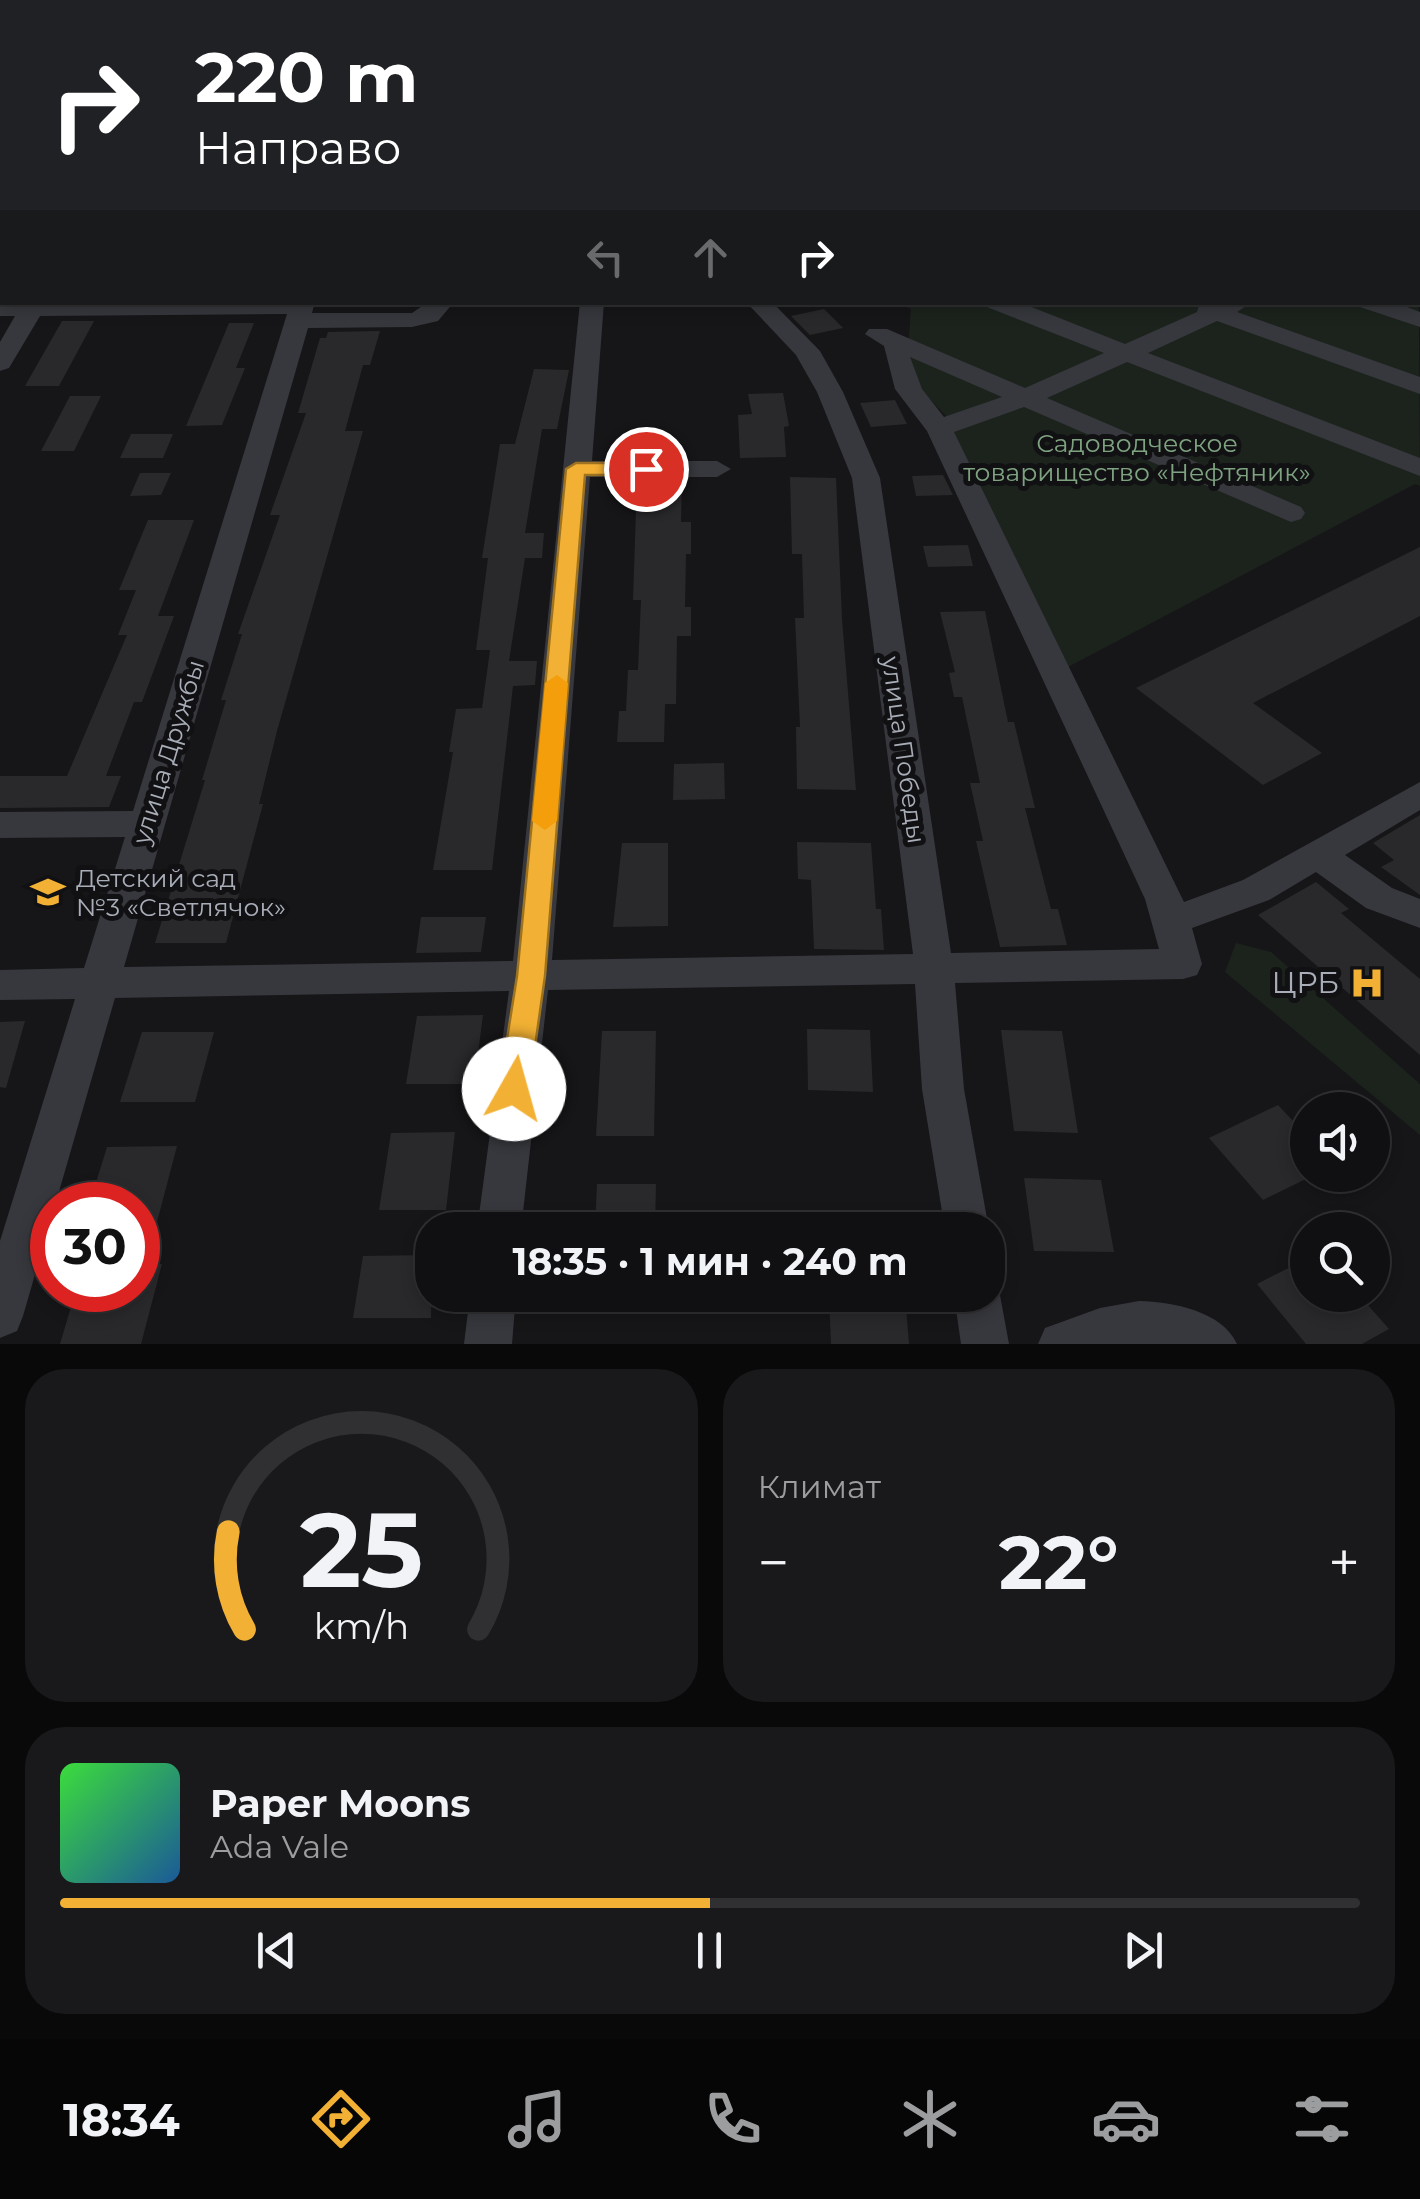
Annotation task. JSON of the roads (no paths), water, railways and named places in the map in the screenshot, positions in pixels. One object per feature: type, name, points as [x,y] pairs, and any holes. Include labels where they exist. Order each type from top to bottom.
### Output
[{"type":"street","points":[[0,309],[34,306],[300,310],[412,320],[429,316],[439,305]]},
{"type":"street","points":[[502,1212],[518,1054],[531,976],[592,305]]},
{"type":"street","name":"улица Победы","points":[[761,305],[807,351],[866,478],[934,969],[943,1088],[963,1212]]},
{"type":"street","points":[[1004,305],[1420,468]]},
{"type":"street","points":[[1378,305],[1420,320]]},
{"type":"street","points":[[0,363],[34,306]]},
{"type":"street","points":[[939,428],[1025,398],[1228,308],[1420,386]]},
{"type":"street","name":"улица Дружбы","points":[[0,1316],[300,310]]},
{"type":"street","points":[[0,985],[1183,964],[1171,921],[939,428],[907,391],[886,337],[1291,514]]},
{"type":"street","points":[[576,469],[717,469]]},
{"type":"street","points":[[1171,921],[1256,890],[1420,794]]},
{"type":"street","points":[[0,825],[147,824]]},
{"type":"street","points":[[1318,854],[1379,898],[1420,914]]},
{"type":"street","points":[[488,1344],[491,1312]]},
{"type":"street","points":[[980,1312],[986,1344]]},
{"type":"street","points":[[1069,1341],[1149,1320],[1176,1324],[1214,1344]]},
{"type":"place","name":"Детский сад №3 «Светлячок»","points":[[48,892]]},
{"type":"place","name":"ЦРБ","points":[[1367,983]]},
{"type":"park label","name":"Садоводческое товарищество «Нефтяник»","points":[[1137,458]]}]
